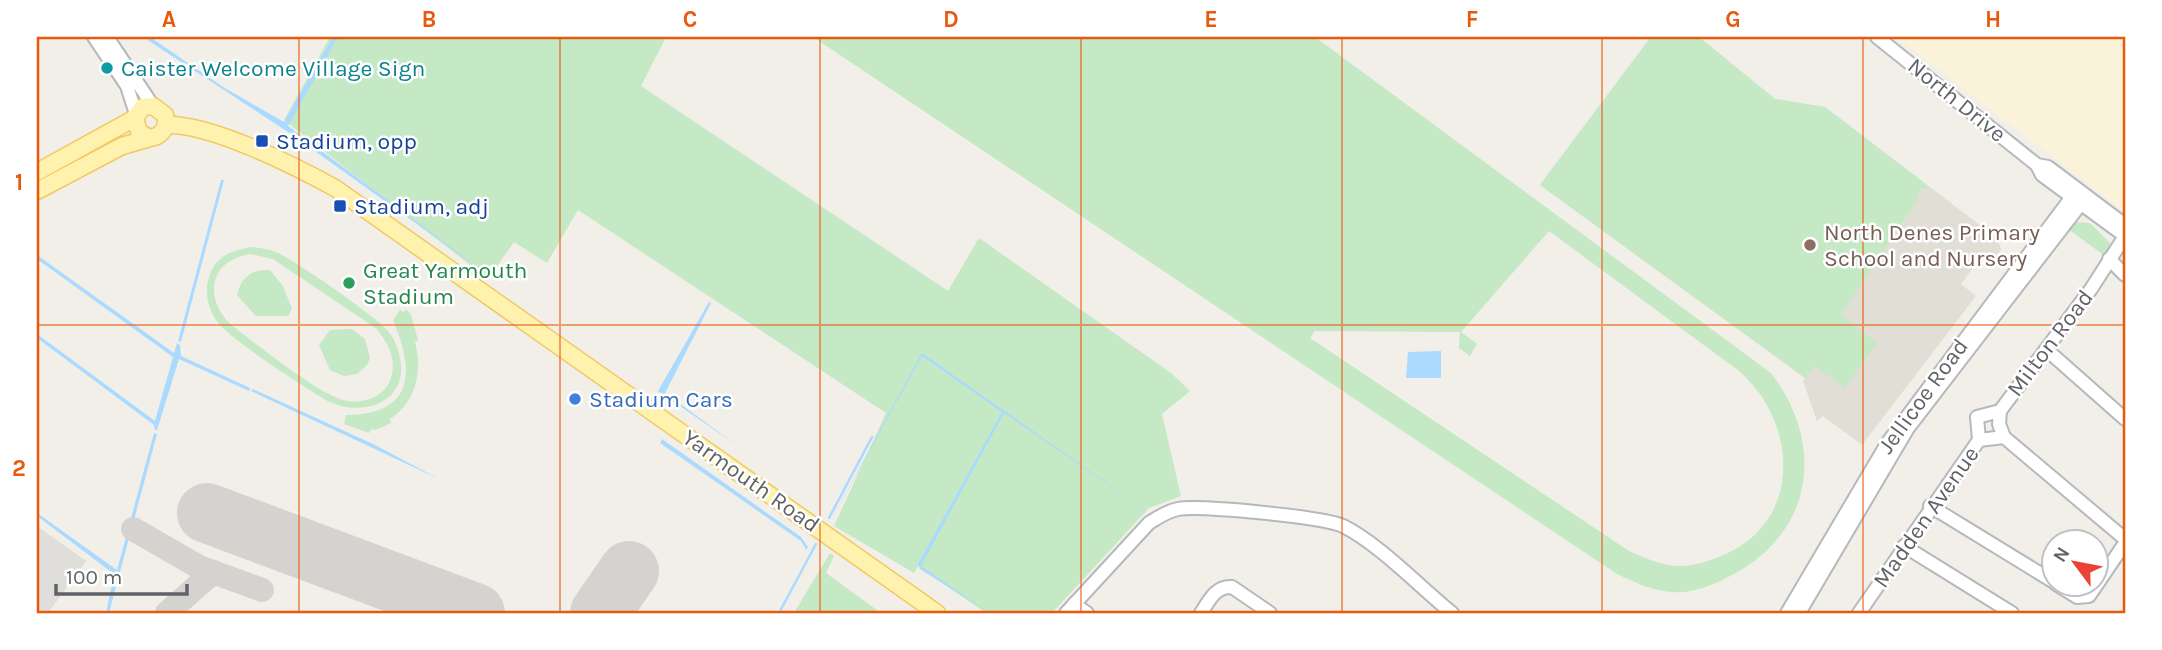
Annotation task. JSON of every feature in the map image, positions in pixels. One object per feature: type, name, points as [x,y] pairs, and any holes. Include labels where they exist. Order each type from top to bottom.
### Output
[{"type":"main road","points":[[37,172],[136,116],[143,107],[153,106],[163,111],[166,125],[162,133],[122,146],[37,191]]},
{"type":"main road","points":[[136,116],[139,132],[149,138]]},
{"type":"main road","name":"Yarmouth Road","points":[[166,125],[205,132],[264,153],[334,188],[937,613]]},
{"type":"street","points":[[94,37],[127,86],[136,116]]},
{"type":"street","points":[[107,37],[153,106]]},
{"type":"street","name":"North Drive","points":[[1877,37],[2037,165],[2048,167],[2078,197],[2125,236]]},
{"type":"street","name":"North Drive","points":[[2078,197],[2125,225]]},
{"type":"street","name":"Jellicoe Road","points":[[1787,613],[1905,426],[2078,197]]},
{"type":"street","name":"Milton Road","points":[[1979,440],[1977,417],[2000,411],[2047,349],[2125,236]]},
{"type":"street","points":[[2109,259],[2125,275]]},
{"type":"street","points":[[2047,349],[2125,419]]},
{"type":"street","points":[[2000,411],[1999,424],[2004,437],[2125,541],[2110,565]]},
{"type":"street","name":"Madden Avenue","points":[[1858,613],[1930,506],[1979,440],[2004,437]]},
{"type":"street","name":"Jellicoe Road","points":[[1799,613],[1892,445]]},
{"type":"street","points":[[1930,506],[2039,573]]},
{"type":"street","points":[[1087,613],[1070,609],[1149,523],[1163,514],[1188,508],[1318,519],[1342,526],[1366,541],[1452,613]]},
{"type":"street","points":[[1904,546],[2012,613]]},
{"type":"street","points":[[1201,613],[1214,594],[1225,586],[1231,587],[1270,613]]},
{"type":"shaded area","name":"North Denes Primary School and Nursery","points":[[1651,37],[1699,37],[1775,99],[1825,107],[1998,239],[2001,250],[1991,262],[1982,256],[1961,284],[1976,296],[1862,445],[1823,416],[1817,421],[1803,381],[1805,378],[1540,185]]},
{"type":"shaded area","points":[[37,526],[86,561],[48,613],[37,613]]},
{"type":"green space","points":[[330,37],[666,37],[641,86],[948,291],[979,238],[1171,373],[1190,391],[1162,414],[1181,496],[1149,508],[1052,613],[986,613],[918,566],[914,573],[834,526],[886,413],[578,210],[547,263],[514,242],[488,279],[284,120]]},
{"type":"green space","points":[[813,37],[1315,37],[1771,373],[1788,399],[1799,426],[1804,453],[1803,480],[1797,506],[1784,530],[1765,552],[1732,575],[1690,591],[1658,590],[1617,574]],"holes":[[[1549,231],[1739,371],[1759,392],[1773,417],[1781,443],[1783,470],[1779,496],[1767,520],[1748,541],[1721,556],[1691,565],[1673,566],[1629,551],[1310,338],[1315,331],[1460,332],[1459,348],[1470,356],[1477,344],[1461,332]]]},
{"type":"green space","name":"North Denes Primary School and Nursery","points":[[1651,37],[1699,37],[1775,99],[1825,107],[1928,186],[1926,189],[1922,188],[1916,197],[1918,199],[1841,315],[1877,343],[1845,388],[1815,366],[1805,378],[1540,185]]},
{"type":"green space","points":[[2078,222],[2090,223],[2112,245],[2105,256],[2068,229]]},
{"type":"green space","points":[[252,247],[288,258],[352,301],[387,330],[397,347],[401,372],[397,386],[389,397],[378,404],[364,407],[333,404],[264,360],[223,328],[210,309],[208,280],[221,258]],"holes":[[[251,254],[273,259],[377,329],[388,346],[393,364],[391,378],[384,390],[374,397],[360,401],[335,397],[305,380],[230,324],[216,302],[214,291],[219,271],[237,258]]]},
{"type":"green space","points":[[270,270],[283,286],[292,309],[288,316],[256,316],[237,295],[241,283],[248,275]]},
{"type":"green space","points":[[406,309],[411,315],[418,340],[415,342],[417,375],[411,395],[399,412],[390,419],[391,423],[375,430],[371,429],[369,433],[344,424],[346,415],[369,413],[386,407],[397,398],[404,387],[405,357],[393,320],[400,310],[404,312]]},
{"type":"green space","points":[[352,329],[365,339],[370,358],[357,374],[344,376],[330,370],[319,345],[330,330]]},
{"type":"green space","points":[[830,553],[834,556],[826,573],[881,613],[794,613]]},
{"type":"sand","points":[[1896,37],[2125,37],[2125,212]]},
{"type":"water","points":[[143,37],[150,37],[223,87],[284,122],[333,37],[338,37],[288,126],[487,274],[291,134]]},
{"type":"water","points":[[221,180],[224,180],[181,342],[178,341]]},
{"type":"water","points":[[37,255],[174,353],[177,343],[180,345],[181,356],[250,388],[249,391],[179,359],[155,430],[154,425],[37,338],[37,334],[155,421],[173,357],[37,259]]},
{"type":"water","points":[[709,302],[711,303],[665,393],[738,446],[658,391]]},
{"type":"water","points":[[1441,351],[1441,378],[1406,378],[1408,352]]},
{"type":"water","points":[[922,353],[1147,511],[1004,413],[921,566],[989,613],[920,569],[918,564],[1002,412],[922,356],[829,524]]},
{"type":"water","points":[[253,389],[375,445],[439,479],[251,391]]},
{"type":"water","points":[[154,433],[157,434],[109,613],[106,613],[114,574],[37,516],[37,513],[117,570]]},
{"type":"water","points":[[662,439],[801,537],[808,547],[806,550],[801,541],[660,443]]},
{"type":"waterway","points":[[829,518],[872,437]]},
{"type":"waterway","points":[[779,613],[816,544]]},
{"type":"taxiway","points":[[133,529],[199,567],[262,590]]},
{"type":"taxiway","points":[[167,613],[213,572]]},
{"type":"runway","points":[[207,513],[475,613]]},
{"type":"runway","points":[[600,613],[629,571]]},
{"type":"place","name":"Caister Welcome Village Sign","points":[[107,68]]},
{"type":"place","name":"Stadium, opp","points":[[262,141]]},
{"type":"place","name":"Stadium, adj","points":[[340,206]]},
{"type":"place","name":"North Denes Primary School and Nursery","points":[[1810,245]]},
{"type":"place","name":"Great Yarmouth Stadium","points":[[349,283]]},
{"type":"place","name":"Stadium Cars","points":[[575,399]]}]
